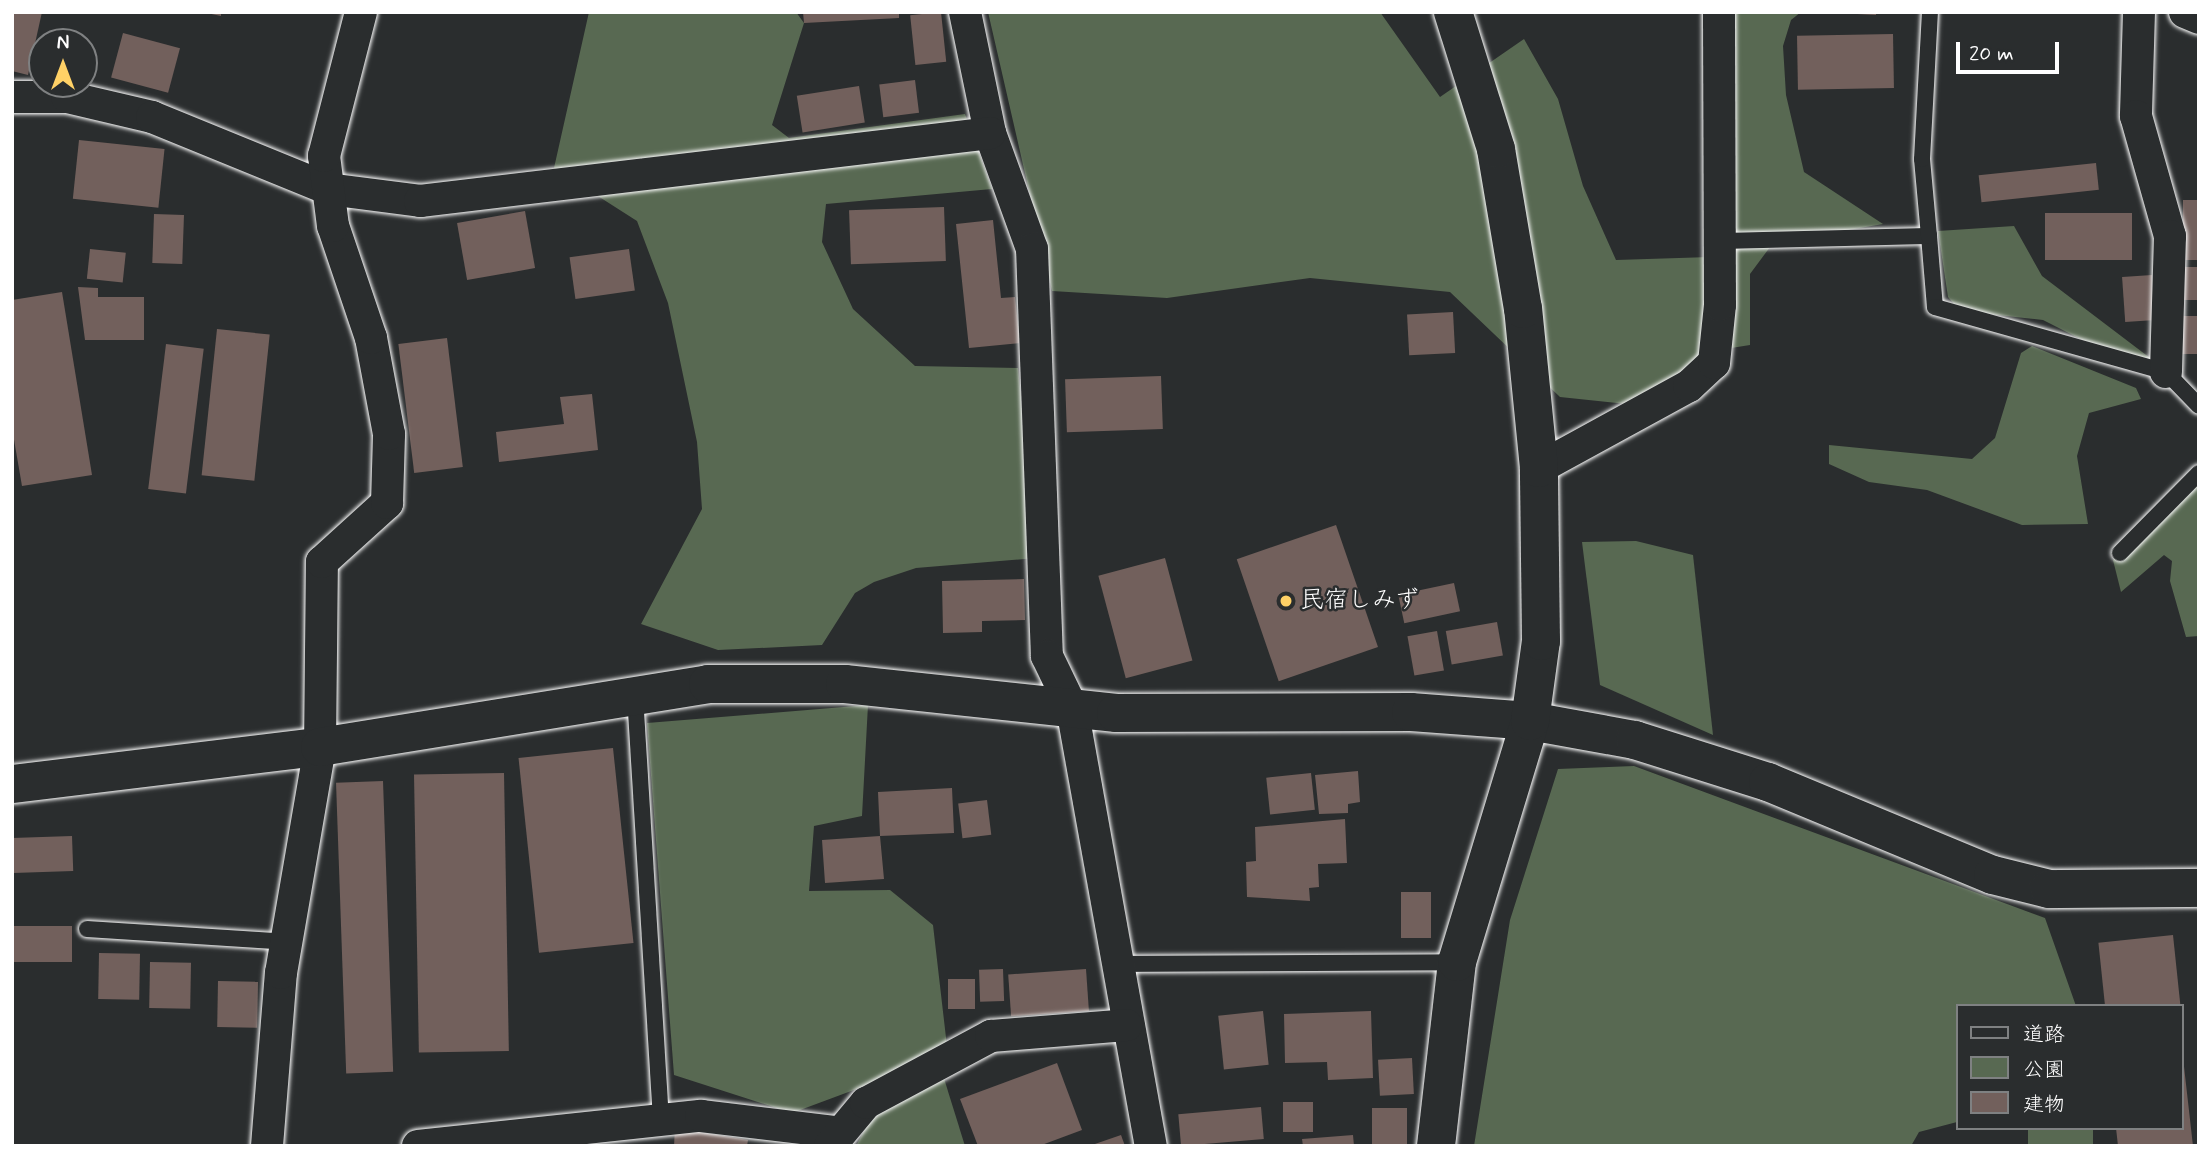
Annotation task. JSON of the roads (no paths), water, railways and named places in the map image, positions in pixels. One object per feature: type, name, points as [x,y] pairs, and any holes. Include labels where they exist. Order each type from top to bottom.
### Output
[{"type":"street","points":[[267,1146],[286,942],[320,747],[322,562],[387,503],[389,434],[371,338],[333,226],[324,156],[361,12]]},
{"type":"street","points":[[965,12],[990,133],[1032,249],[1047,656],[1072,708],[1127,1025],[1151,1146]]},
{"type":"street","points":[[1436,1146],[1457,962],[1530,721],[1541,641],[1539,468],[1523,309],[1496,149],[1454,12]]},
{"type":"street","points":[[1539,468],[1689,386],[1714,363],[1720,241],[1719,12]]},
{"type":"street","points":[[2139,12],[2136,116],[2170,236],[2166,372]]},
{"type":"street","points":[[2185,12],[2199,18]]},
{"type":"street","points":[[12,97],[67,97],[152,117],[328,189],[421,201],[990,133]]},
{"type":"street","points":[[12,785],[320,747],[708,684],[845,684],[1072,708],[1411,712],[1530,721],[1636,740],[1768,782],[2027,883],[2199,888]]},
{"type":"street","points":[[418,1146],[661,1117],[833,1139],[866,1102],[991,1036],[1127,1025]]},
{"type":"lane","points":[[1930,12],[1922,159],[1935,307],[2166,372],[2199,406]]},
{"type":"lane","points":[[1720,241],[1929,236]]},
{"type":"lane","points":[[2120,554],[2199,473]]},
{"type":"lane","points":[[635,695],[661,1117]]},
{"type":"lane","points":[[87,929],[286,942]]},
{"type":"lane","points":[[1116,964],[1457,962]]},
{"type":"place","name":"民宿しみず","points":[[1286,601]]}]
